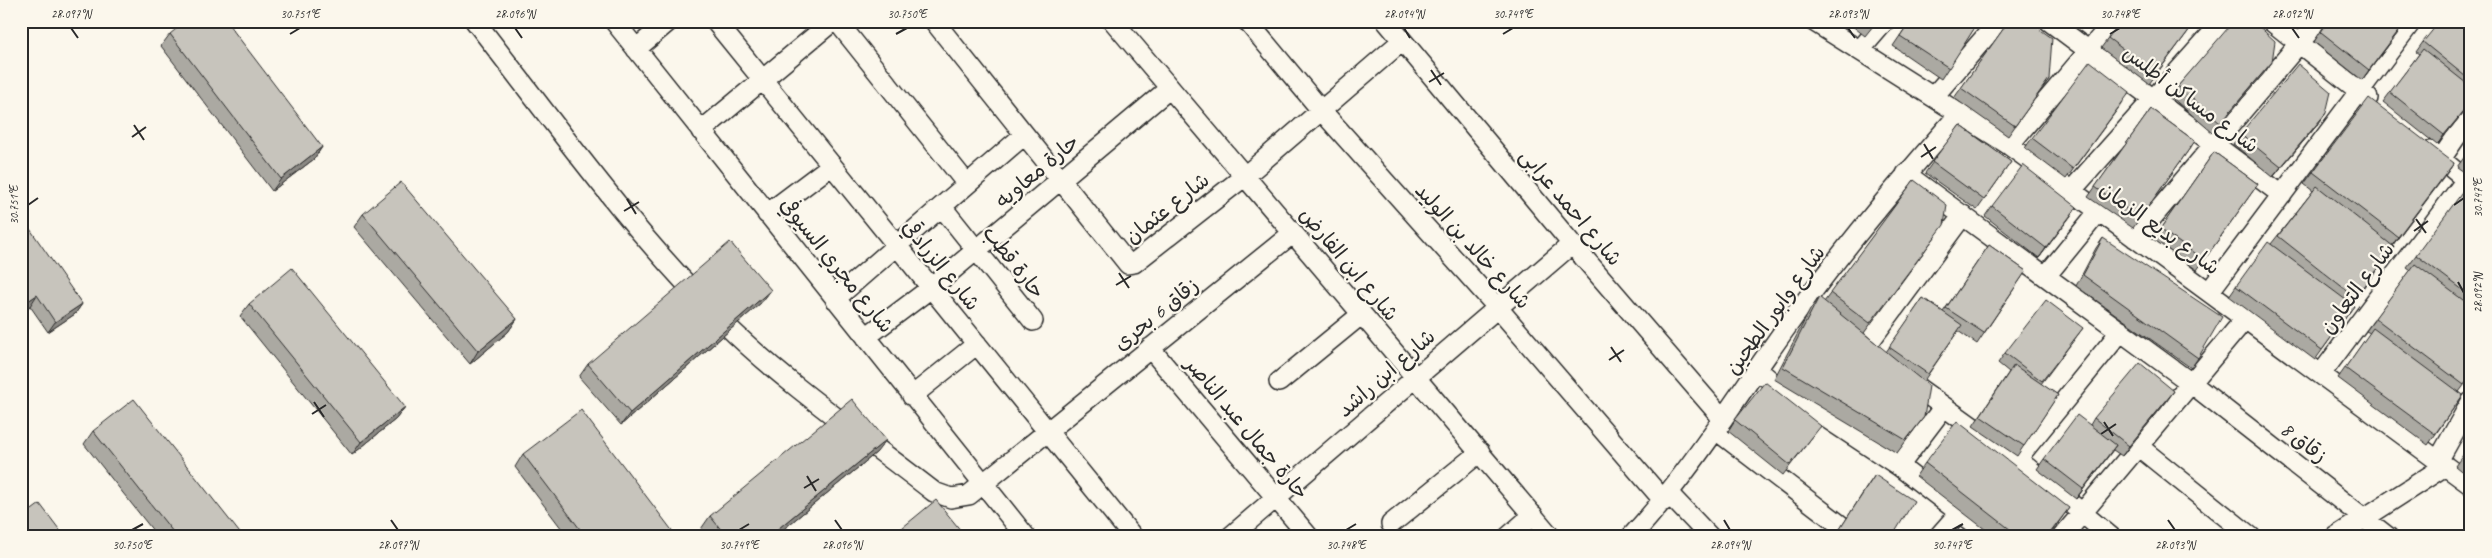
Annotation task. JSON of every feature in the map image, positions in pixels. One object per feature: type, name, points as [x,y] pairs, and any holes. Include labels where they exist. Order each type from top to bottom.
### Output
[{"type":"street","name":"زقاق 6 بحرى","points":[[475,21],[667,265],[726,325],[790,380],[934,492],[951,498],[969,495],[1293,233]]},
{"type":"street","name":"شارع مجري السيوفي","points":[[614,21],[1026,537]]},
{"type":"street","points":[[636,49],[669,21]]},
{"type":"street","name":"شارع الزرادقي","points":[[715,21],[1133,537]]},
{"type":"street","points":[[701,131],[835,21],[967,184]]},
{"type":"street","name":"شارع عثمان","points":[[934,21],[1125,262],[1132,264],[1245,176],[1402,41]]},
{"type":"street","name":"شارع ابن الفارض","points":[[1113,21],[1551,537]]},
{"type":"street","name":"شارع خالد بن الوليد","points":[[1247,21],[1321,110],[1667,497],[1710,537]]},
{"type":"street","name":"شارع احمد عرابى","points":[[1386,21],[1720,424],[1837,531],[1856,537]]},
{"type":"street","name":"شارع بديع الزمان","points":[[1813,21],[1960,112],[2009,146],[2471,485]]},
{"type":"street","points":[[1860,50],[1884,21]]},
{"type":"street","points":[[1934,96],[1999,21]]},
{"type":"street","name":"شارع مساكن أطلس","points":[[2049,21],[2282,195]]},
{"type":"street","points":[[2009,146],[2114,21]]},
{"type":"street","points":[[2071,190],[2223,21]]},
{"type":"street","points":[[2271,21],[2382,110]]},
{"type":"street","points":[[2135,238],[2318,21]]},
{"type":"street","points":[[2210,292],[2412,21]]},
{"type":"street","name":"حارة معاويه","points":[[866,337],[931,288],[1170,88]]},
{"type":"street","name":"شارع وابور الطحين","points":[[1630,537],[1667,497],[1804,303],[1906,174],[1960,112]]},
{"type":"street","points":[[2441,159],[2471,115]]},
{"type":"street","points":[[835,299],[1024,135]]},
{"type":"street","name":"شارع التعاون","points":[[2321,374],[2468,182],[2418,140]]},
{"type":"street","points":[[767,214],[832,165]]},
{"type":"street","name":"زقاق 8","points":[[1906,174],[2191,383],[2388,537]]},
{"type":"street","name":"حارة قطب","points":[[942,207],[1032,321]]},
{"type":"street","points":[[2046,276],[2099,211]]},
{"type":"street","points":[[1864,349],[1963,216]]},
{"type":"street","name":"شارع ابن راشد","points":[[1230,537],[1415,376],[1572,244]]},
{"type":"street","points":[[1804,303],[1819,315]]},
{"type":"street","points":[[1279,382],[1362,314]]},
{"type":"street","points":[[2062,537],[2245,318]]},
{"type":"street","points":[[2017,459],[2121,331]]},
{"type":"street","points":[[1849,338],[1880,361]]},
{"type":"street","points":[[912,396],[976,344]]},
{"type":"street","name":"حارة جمال عبد الناصر","points":[[1150,348],[1309,537]]},
{"type":"street","points":[[1758,370],[1772,382],[1899,466],[1991,537]]},
{"type":"street","points":[[1896,372],[1943,408],[2017,459],[2112,537]]},
{"type":"street","points":[[2336,537],[2442,463],[2471,402]]},
{"type":"street","points":[[1899,466],[1943,408]]},
{"type":"street","points":[[2138,446],[2251,537]]},
{"type":"street","points":[[1391,524],[1480,452]]},
{"type":"street","points":[[1938,537],[1960,512]]},
{"type":"street","points":[[1508,537],[1533,516]]},
{"type":"building","points":[[186,21],[226,21],[322,147],[281,179],[170,34]]},
{"type":"building","points":[[1866,21],[1876,21],[1872,26]]},
{"type":"building","points":[[1910,21],[1979,21],[1949,68],[1900,36]]},
{"type":"building","points":[[2009,21],[2028,21],[2052,38],[2049,79],[2015,126],[1961,88]]},
{"type":"building","points":[[2121,21],[2196,21],[2156,74],[2108,38]]},
{"type":"building","points":[[2234,21],[2253,21],[2275,41],[2272,62],[2220,123],[2178,86]]},
{"type":"building","points":[[2328,21],[2406,21],[2369,70],[2321,32]]},
{"type":"building","points":[[2440,21],[2471,21],[2471,81],[2423,42]]},
{"type":"building","points":[[2423,49],[2471,87],[2471,102],[2444,135],[2390,92]]},
{"type":"building","points":[[2090,61],[2130,92],[2073,169],[2032,138]]},
{"type":"building","points":[[2298,64],[2331,92],[2326,113],[2281,167],[2240,134]]},
{"type":"building","points":[[2369,98],[2454,163],[2398,237],[2313,172]]},
{"type":"building","points":[[2151,109],[2195,141],[2140,218],[2095,187]]},
{"type":"building","points":[[1960,125],[2011,162],[1984,200],[1932,162]]},
{"type":"building","points":[[2471,148],[2471,158],[2466,154]]},
{"type":"building","points":[[2214,152],[2258,184],[2204,260],[2160,229]]},
{"type":"building","points":[[2023,165],[2077,207],[2046,248],[1992,206]]},
{"type":"building","points":[[1914,180],[1947,205],[1944,225],[1870,323],[1830,293]]},
{"type":"building","points":[[401,182],[517,319],[478,351],[363,214]]},
{"type":"building","points":[[2317,186],[2394,247],[2355,297],[2278,236]]},
{"type":"building","points":[[2467,186],[2471,189],[2471,296],[2416,255]]},
{"type":"building","points":[[21,224],[30,229],[82,304],[55,322],[37,295],[28,301],[21,292]]},
{"type":"building","points":[[2103,238],[2222,317],[2198,358],[2083,275]]},
{"type":"building","points":[[730,242],[771,290],[630,413],[588,364]]},
{"type":"building","points":[[2268,242],[2354,306],[2322,350],[2236,286]]},
{"type":"building","points":[[1989,245],[2026,271],[1984,333],[1946,308]]},
{"type":"building","points":[[2415,264],[2471,306],[2471,375],[2464,385],[2375,318]]},
{"type":"building","points":[[292,268],[405,407],[361,442],[249,304]]},
{"type":"building","points":[[1819,297],[1929,386],[1924,417],[1906,440],[1783,367]]},
{"type":"building","points":[[1923,298],[1962,325],[1928,374],[1889,347]]},
{"type":"building","points":[[2046,300],[2083,328],[2042,381],[2005,353]]},
{"type":"building","points":[[2373,328],[2463,395],[2435,434],[2345,368]]},
{"type":"building","points":[[2140,363],[2174,391],[2129,446],[2094,418]]},
{"type":"building","points":[[2014,365],[2058,395],[2024,446],[1980,416]]},
{"type":"building","points":[[1765,382],[1821,426],[1790,465],[1735,420]]},
{"type":"building","points":[[134,399],[243,537],[177,537],[93,431]]},
{"type":"building","points":[[852,399],[886,440],[768,537],[727,537],[710,516]]},
{"type":"building","points":[[581,410],[677,537],[586,537],[523,454]]},
{"type":"building","points":[[2077,415],[2116,445],[2083,489],[2044,459]]},
{"type":"building","points":[[1957,421],[2069,508],[2047,537],[2020,537],[1925,463]]},
{"type":"building","points":[[2471,444],[2471,460],[2463,454]]},
{"type":"building","points":[[1875,475],[1914,501],[1892,537],[1838,537],[1836,535]]},
{"type":"building","points":[[936,500],[966,537],[891,537]]},
{"type":"building","points":[[40,504],[65,537],[21,537],[21,518]]},
{"type":"building","points":[[1971,531],[1979,537],[1967,537]]}]
